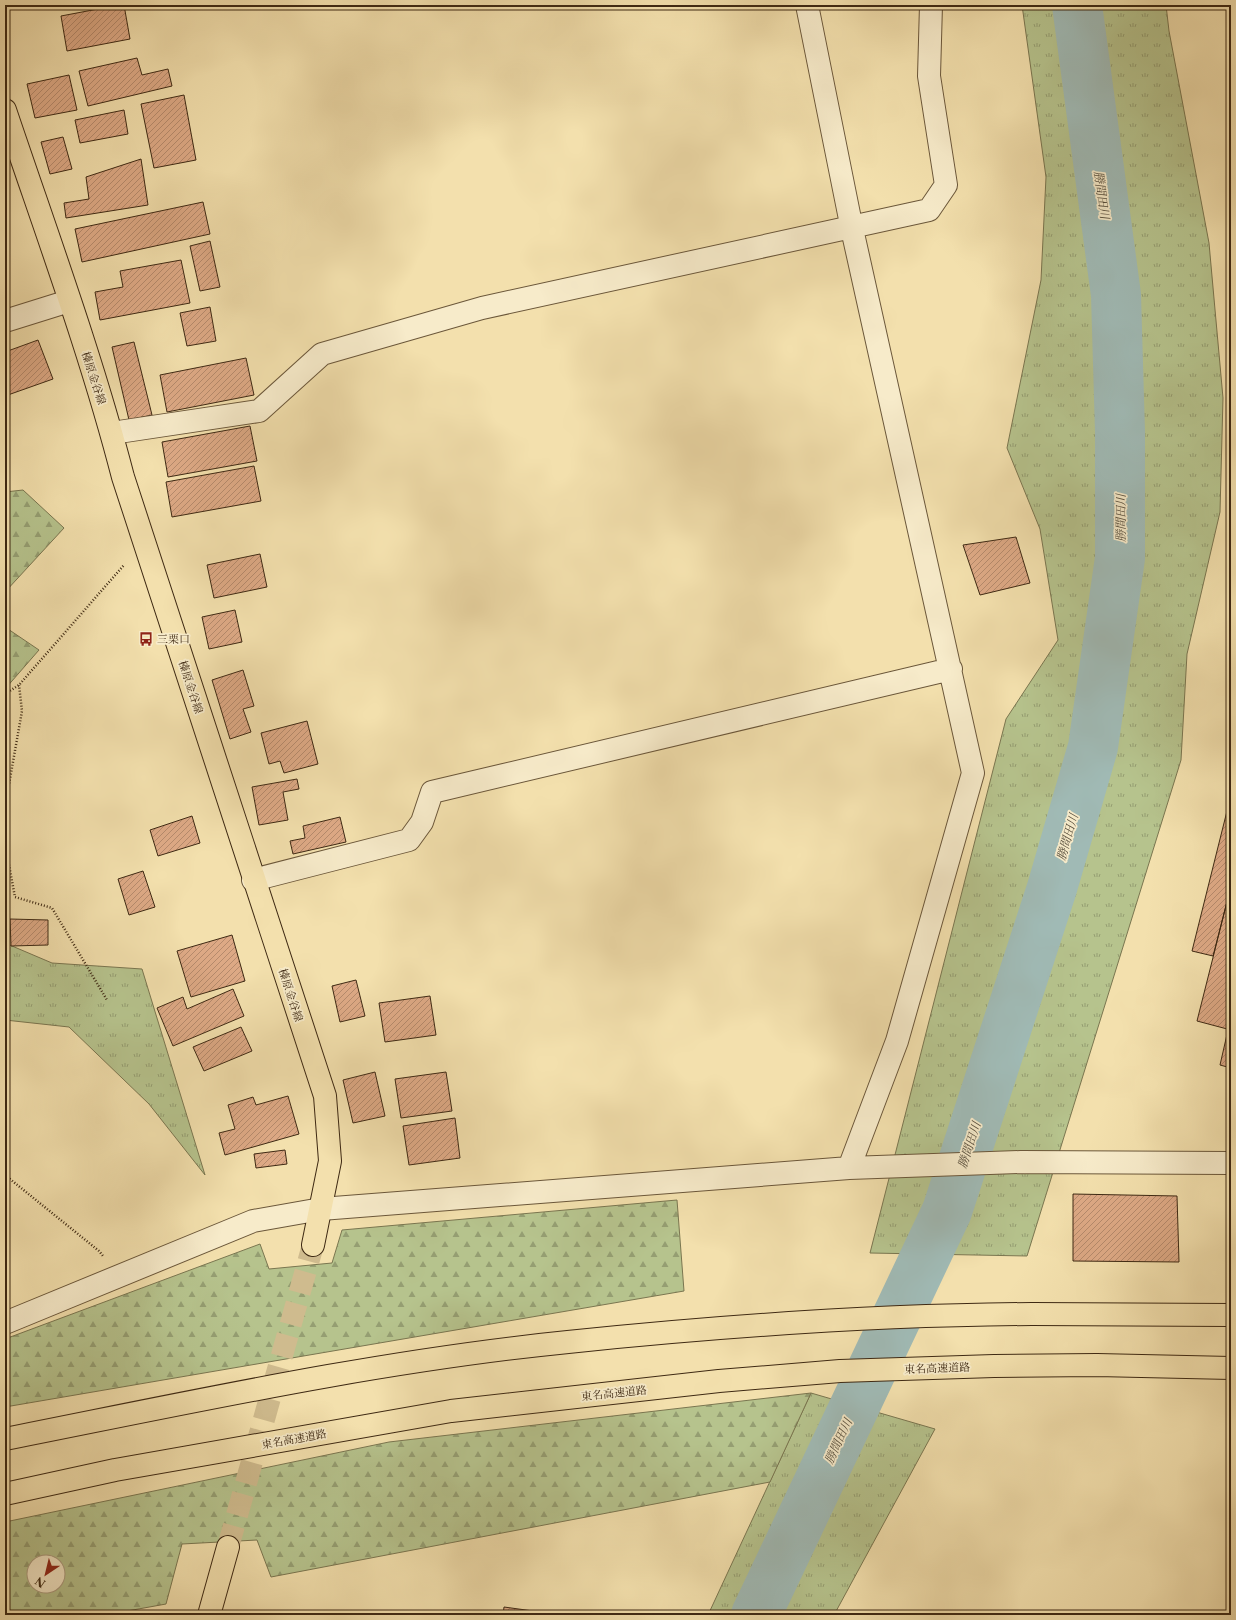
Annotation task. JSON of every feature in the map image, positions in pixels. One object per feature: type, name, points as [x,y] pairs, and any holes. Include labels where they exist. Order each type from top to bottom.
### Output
[{"type":"main road","name":"榛原金谷線","points":[[5,110],[112,433],[123,477],[253,880],[325,1096],[330,1161],[313,1246]]},
{"type":"main road","points":[[5,1439],[396,1364],[566,1342],[722,1328],[870,1319],[1031,1314],[1231,1315]]},
{"type":"main road","name":"東名高速道路","points":[[5,1494],[115,1470],[451,1411],[719,1381],[840,1371],[994,1366],[1097,1365],[1231,1368]]},
{"type":"main road","points":[[208,1615],[228,1548]]},
{"type":"street","points":[[807,5],[852,228],[973,773],[897,1041],[849,1168]]},
{"type":"street","points":[[112,433],[259,411],[322,354],[475,310],[929,210],[946,185],[929,76],[931,5]]},
{"type":"street","points":[[5,321],[69,301]]},
{"type":"street","points":[[253,880],[409,840],[422,822],[432,792],[951,670]]},
{"type":"street","points":[[5,1322],[253,1221],[321,1209],[849,1168],[1021,1162],[1231,1163]]},
{"type":"path","points":[[5,694],[19,685],[144,542]]},
{"type":"path","points":[[5,807],[22,711],[19,685]]},
{"type":"path","points":[[5,844],[15,897],[52,908],[107,1000]]},
{"type":"path","points":[[5,1176],[100,1250],[114,1278]]},
{"type":"green space","points":[[1022,5],[1166,5],[1169,31],[1209,243],[1223,398],[1220,512],[1187,654],[1181,760],[1027,1256],[870,1253],[1006,719],[1058,640],[1040,529],[1007,448],[1041,280],[1046,177]]},
{"type":"green space","points":[[23,490],[64,528],[5,592],[5,492]]},
{"type":"green space","points":[[5,627],[39,650],[5,689]]},
{"type":"green space","points":[[5,943],[52,963],[142,969],[205,1175],[149,1104],[69,1027],[5,1020]]},
{"type":"green space","points":[[677,1200],[684,1291],[5,1407],[5,1339],[260,1244],[269,1269],[332,1263],[342,1230]]},
{"type":"green space","points":[[811,1393],[935,1429],[834,1615],[708,1615]]},
{"type":"green space","points":[[811,1393],[770,1482],[271,1577],[257,1540],[182,1544],[166,1604],[105,1615],[5,1615],[5,1522],[389,1442]]},
{"type":"building","points":[[124,5],[130,39],[67,51],[61,16]]},
{"type":"building","points":[[137,58],[142,75],[168,69],[172,86],[88,106],[79,71]]},
{"type":"building","points":[[69,75],[77,110],[35,118],[27,84]]},
{"type":"building","points":[[184,95],[196,160],[154,168],[141,104]]},
{"type":"building","points":[[124,110],[128,134],[80,143],[75,120]]},
{"type":"building","points":[[63,137],[72,169],[50,174],[41,142]]},
{"type":"building","points":[[141,159],[148,205],[66,218],[64,203],[89,199],[86,177]]},
{"type":"building","points":[[203,202],[210,234],[82,262],[75,229]]},
{"type":"building","points":[[210,241],[220,287],[200,291],[190,246]]},
{"type":"building","points":[[181,260],[190,303],[100,320],[95,292],[123,287],[120,271]]},
{"type":"building","points":[[5,279],[9,301],[5,302]]},
{"type":"building","points":[[210,307],[216,341],[187,346],[180,313]]},
{"type":"building","points":[[38,340],[53,379],[5,396],[5,352]]},
{"type":"building","points":[[134,342],[152,415],[129,420],[112,347]]},
{"type":"building","points":[[246,358],[254,395],[167,412],[160,375]]},
{"type":"building","points":[[250,426],[257,461],[168,477],[162,442]]},
{"type":"building","points":[[254,466],[261,501],[172,517],[166,482]]},
{"type":"building","points":[[1016,537],[1030,583],[980,595],[963,545]]},
{"type":"building","points":[[260,554],[267,587],[214,598],[207,565]]},
{"type":"building","points":[[235,610],[242,642],[209,649],[202,617]]},
{"type":"building","points":[[243,670],[254,706],[243,709],[251,732],[230,739],[212,680]]},
{"type":"building","points":[[307,721],[318,764],[284,773],[280,761],[269,764],[261,733]]},
{"type":"building","points":[[297,779],[299,789],[283,792],[288,820],[259,825],[252,787]]},
{"type":"building","points":[[1231,795],[1231,886],[1213,956],[1192,951]]},
{"type":"building","points":[[192,816],[200,843],[158,856],[150,830]]},
{"type":"building","points":[[340,817],[346,842],[293,854],[290,841],[305,838],[303,826]]},
{"type":"building","points":[[143,871],[155,907],[129,915],[118,879]]},
{"type":"building","points":[[1231,886],[1231,1030],[1197,1021]]},
{"type":"building","points":[[10,919],[48,920],[48,945],[11,946]]},
{"type":"building","points":[[232,935],[245,981],[191,997],[177,951]]},
{"type":"building","points":[[356,980],[365,1016],[340,1022],[332,986]]},
{"type":"building","points":[[233,989],[244,1016],[173,1046],[157,1008],[183,997],[187,1009]]},
{"type":"building","points":[[430,996],[436,1035],[385,1042],[379,1003]]},
{"type":"building","points":[[241,1027],[252,1051],[204,1071],[193,1047]]},
{"type":"building","points":[[1228,1030],[1231,1030],[1231,1068],[1220,1065]]},
{"type":"building","points":[[375,1072],[385,1116],[353,1123],[343,1080]]},
{"type":"building","points":[[446,1072],[452,1111],[401,1118],[395,1079]]},
{"type":"building","points":[[288,1096],[299,1134],[225,1155],[219,1133],[235,1129],[228,1105],[253,1097],[256,1105]]},
{"type":"building","points":[[455,1118],[460,1158],[409,1165],[403,1126]]},
{"type":"building","points":[[285,1150],[287,1164],[256,1168],[254,1154]]},
{"type":"building","points":[[1073,1194],[1177,1196],[1179,1262],[1073,1261]]},
{"type":"building","points":[[504,1607],[562,1615],[503,1615]]},
{"type":"waterway","name":"勝間田川","points":[[756,1615],[947,1211],[1052,888],[1093,747],[1120,558],[1120,432],[1116,295],[1077,5]]},
{"type":"tunnel","points":[[228,1547],[313,1245]]},
{"type":"place","name":"三栗口","points":[[146,639]]}]
